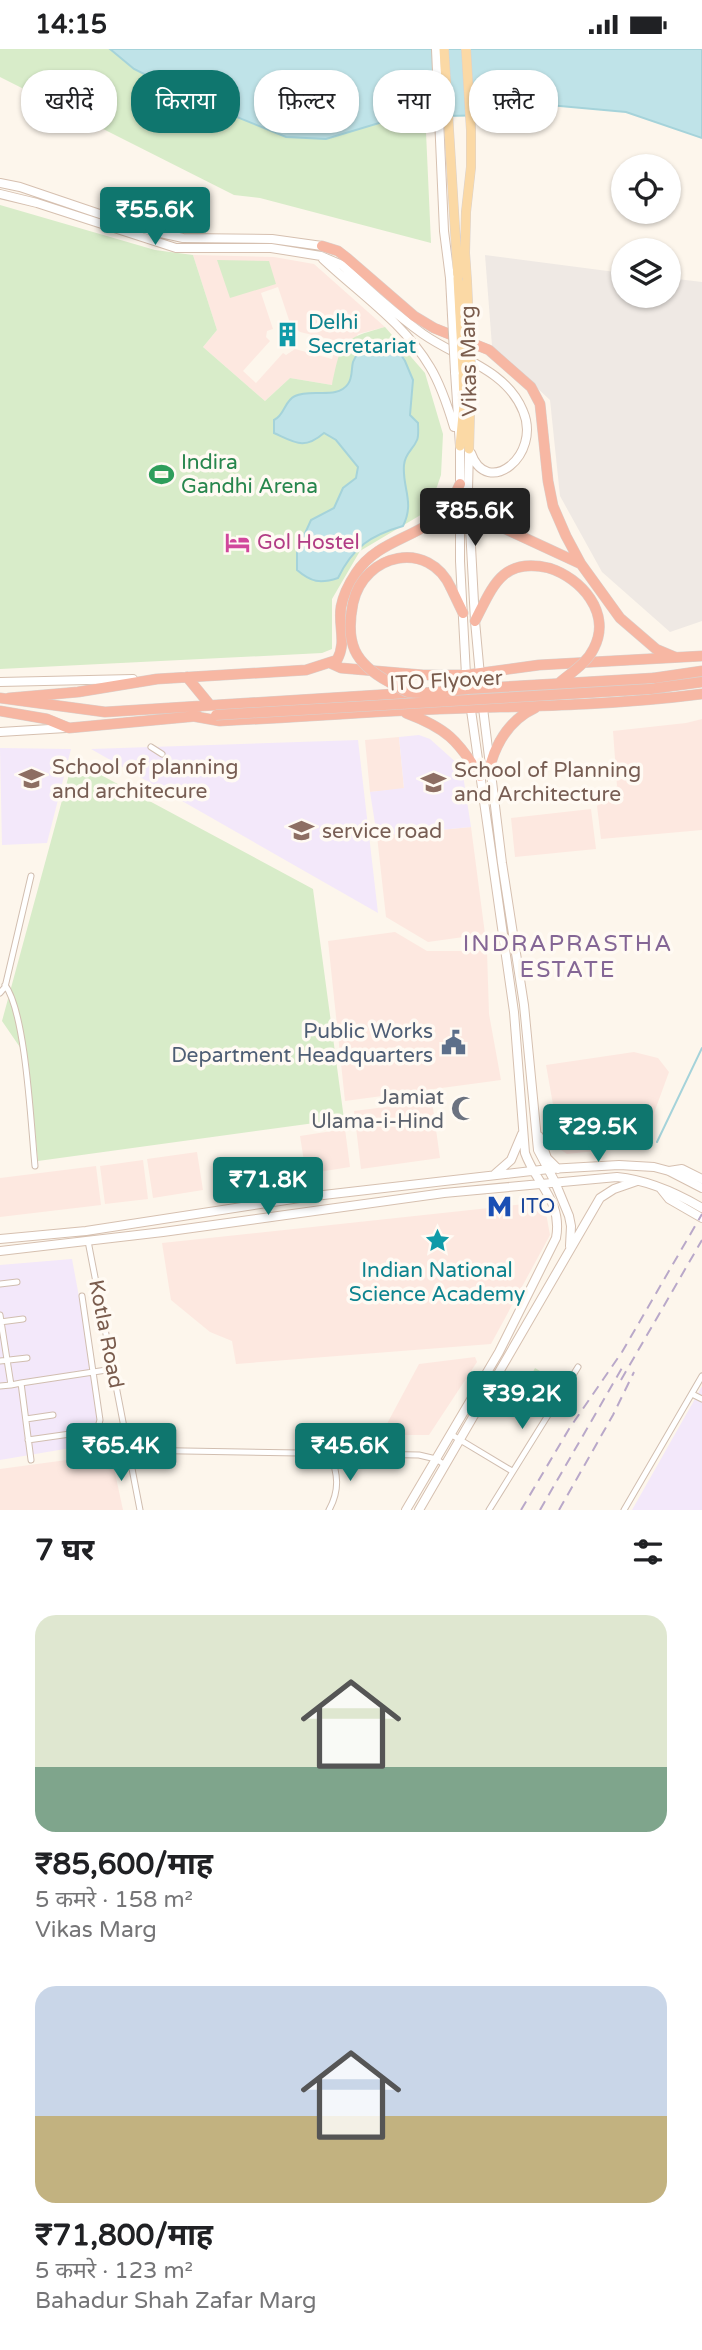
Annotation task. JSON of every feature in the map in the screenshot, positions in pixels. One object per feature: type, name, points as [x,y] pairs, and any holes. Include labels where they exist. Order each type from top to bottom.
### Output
[{"type":"highway","points":[[322,251],[338,251],[370,290],[428,325],[489,350],[531,387],[540,404],[553,506],[582,564],[621,618],[656,649],[679,658]]},
{"type":"highway","points":[[4,698],[78,692],[158,679],[306,670],[337,660],[342,650],[341,607],[357,572],[379,549],[434,520],[446,509],[460,484]]},
{"type":"highway","points":[[470,505],[499,526],[582,564]]},
{"type":"highway","points":[[410,693],[370,671],[355,653],[350,628],[355,595],[370,571],[386,562],[405,558],[416,558],[432,565],[442,573],[463,613]]},
{"type":"highway","points":[[475,621],[495,583],[516,566],[537,565],[560,571],[578,584],[594,604],[600,632],[593,650],[581,665],[559,683]]},
{"type":"highway","points":[[330,663],[341,668],[423,675],[466,675],[539,665],[702,656]]},
{"type":"highway","points":[[539,665],[534,675],[534,689],[541,706]]},
{"type":"highway","name":"ITO Flyover","points":[[192,716],[214,708],[654,678],[702,671]]},
{"type":"highway","points":[[187,677],[214,708]]},
{"type":"highway","name":"ITO Flyover","points":[[214,708],[650,689],[702,682]]},
{"type":"highway","points":[[0,711],[26,715],[69,728],[192,716],[220,721],[660,700],[702,694]]},
{"type":"highway","points":[[4,698],[105,712],[214,708]]},
{"type":"highway","points":[[490,766],[495,747],[508,729],[523,714],[541,706]]},
{"type":"highway","points":[[403,712],[432,723],[455,740],[480,776]]},
{"type":"main road","name":"Vikas Marg","points":[[436,49],[438,70]]},
{"type":"main road","name":"Vikas Marg","points":[[444,49],[444,70]]},
{"type":"main road","name":"Vikas Marg","points":[[466,49],[471,167],[466,212],[464,447],[470,505],[475,621],[490,766],[524,1005],[540,1155],[553,1169],[555,1182],[569,1216],[570,1246]]},
{"type":"main road","name":"Vikas Marg","points":[[445,133],[449,230],[463,371]]},
{"type":"main road","points":[[0,183],[20,187],[147,230],[183,238],[298,253],[322,251]]},
{"type":"main road","points":[[0,194],[37,203],[181,249],[272,239],[300,241],[322,251],[370,290],[426,336],[494,375],[519,402],[525,416],[526,442],[514,464],[499,471],[481,470],[476,466],[464,447],[430,367],[370,290]]},
{"type":"main road","points":[[181,249],[183,238]]},
{"type":"main road","points":[[298,253],[300,241]]},
{"type":"main road","name":"Vikas Marg","points":[[407,1510],[499,1352],[556,1238],[557,1213],[526,1153],[514,1012],[466,675],[460,484],[464,447]]},
{"type":"main road","points":[[0,682],[158,679]]},
{"type":"main road","points":[[0,732],[69,728]]},
{"type":"main road","points":[[492,1176],[511,1160],[525,1128]]},
{"type":"main road","points":[[0,1239],[86,1231],[306,1197],[534,1170],[619,1165],[669,1171],[682,1169],[702,1179]]},
{"type":"main road","points":[[669,1171],[702,1188]]},
{"type":"main road","points":[[0,1251],[375,1202],[617,1177],[640,1179],[702,1208]]},
{"type":"main road","points":[[419,1510],[600,1198],[614,1189],[640,1179]]},
{"type":"main road","points":[[660,1187],[669,1199],[702,1218]]},
{"type":"street","points":[[151,747],[162,754]]},
{"type":"street","points":[[0,993],[5,985],[31,877]]},
{"type":"street","points":[[5,985],[10,992],[20,1027],[35,1166]]},
{"type":"street","name":"Kotla Road","points":[[88,1241],[140,1510]]},
{"type":"street","points":[[0,1284],[17,1282]]},
{"type":"street","points":[[82,1296],[100,1420],[97,1430],[102,1450]]},
{"type":"street","points":[[10,1385],[4,1360],[0,1319],[23,1319]]},
{"type":"street","points":[[4,1360],[27,1358]]},
{"type":"street","points":[[489,1510],[578,1367]]},
{"type":"street","points":[[0,1386],[113,1369]]},
{"type":"street","points":[[624,1510],[702,1376]]},
{"type":"street","points":[[21,1383],[31,1460]]},
{"type":"street","points":[[692,1394],[702,1399]]},
{"type":"street","points":[[26,1419],[54,1415]]},
{"type":"street","points":[[28,1440],[97,1430]]},
{"type":"street","points":[[452,1435],[512,1471]]},
{"type":"street","points":[[128,1450],[419,1455],[436,1459],[446,1465]]},
{"type":"street","points":[[329,1510],[337,1488],[337,1475],[330,1453]]},
{"type":"shaded area","points":[[193,255],[274,257],[314,264],[385,327],[358,334],[332,385],[290,378],[265,401],[203,347],[217,330]],"holes":[[[278,287],[290,323],[300,332],[337,341],[332,359],[295,349],[286,355],[283,353],[256,383],[243,371],[270,341],[266,337],[267,331],[273,329],[261,293]]]},
{"type":"shaded area","points":[[485,255],[611,271],[611,308],[681,308],[681,279],[702,282],[702,621],[670,632],[602,572],[560,496],[550,400],[492,346]]},
{"type":"shaded area","points":[[702,719],[702,830],[601,839],[597,806],[617,786],[613,731]]},
{"type":"shaded area","name":"School of Planning and Architecture","points":[[419,735],[430,739],[459,765],[471,827],[377,836],[370,792],[404,788],[399,737]]},
{"type":"shaded area","points":[[399,737],[404,789],[370,792],[365,740]]},
{"type":"shaded area","name":"service road","points":[[358,740],[378,913],[91,749]]},
{"type":"shaded area","name":"School of planning and architecure","points":[[0,748],[71,749],[47,843],[2,845]]},
{"type":"shaded area","points":[[591,809],[596,849],[515,857],[511,818]]},
{"type":"shaded area","points":[[471,827],[485,934],[428,942],[386,917],[377,836]]},
{"type":"shaded area","points":[[395,932],[427,951],[487,951],[489,1014],[501,1080],[345,1101],[328,941]]},
{"type":"shaded area","points":[[634,1052],[658,1058],[669,1072],[642,1146],[567,1154],[561,1150],[546,1065]]},
{"type":"shaded area","points":[[432,1101],[440,1158],[361,1169],[354,1111]]},
{"type":"shaded area","points":[[345,1129],[350,1167],[306,1174],[300,1136]]},
{"type":"shaded area","points":[[197,1152],[203,1190],[153,1198],[147,1159]]},
{"type":"shaded area","points":[[143,1160],[148,1199],[105,1204],[100,1166]]},
{"type":"shaded area","points":[[96,1166],[101,1205],[0,1217],[0,1178]]},
{"type":"shaded area","points":[[544,1202],[550,1235],[491,1344],[236,1364],[232,1341],[210,1332],[171,1300],[162,1243]]},
{"type":"shaded area","points":[[72,1259],[106,1442],[0,1460],[0,1265]]},
{"type":"shaded area","points":[[475,1357],[477,1362],[429,1435],[381,1435],[419,1364]]},
{"type":"shaded area","points":[[702,1386],[702,1510],[632,1510],[696,1397]]},
{"type":"shaded area","points":[[111,1454],[123,1510],[0,1510],[0,1469]]},
{"type":"green space","points":[[0,49],[304,49],[335,70],[254,70],[254,133],[359,133],[359,86],[373,96],[373,133],[426,133],[431,243],[260,198],[234,195],[111,133],[117,133],[117,70],[21,70],[21,88],[0,77]]},
{"type":"green space","points":[[0,205],[155,250],[193,255],[217,330],[203,347],[265,401],[290,378],[332,385],[338,359],[345,344],[359,335],[385,327],[425,373],[443,434],[441,475],[429,510],[360,551],[332,599],[332,649],[322,653],[0,669]]},
{"type":"green space","points":[[217,260],[269,261],[276,284],[230,298]]},
{"type":"green space","points":[[73,760],[313,889],[344,1119],[38,1161],[28,1059],[2,1021]]},
{"type":"green space","points":[[535,1368],[562,1384],[550,1405],[524,1390]]},
{"type":"water","points":[[110,49],[702,49],[702,138],[626,112],[558,106],[558,70],[469,70],[469,116],[455,116],[455,70],[373,70],[373,125],[359,129],[359,70],[254,70],[254,124],[240,118],[240,70],[134,69]]},
{"type":"water","points":[[276,133],[346,133],[326,139],[286,137]]},
{"type":"water","points":[[376,342],[394,344],[413,380],[410,415],[418,423],[418,438],[404,465],[408,510],[403,526],[364,544],[350,558],[338,578],[316,581],[297,570],[297,551],[311,520],[334,508],[343,488],[356,478],[358,467],[336,440],[324,433],[311,442],[294,442],[274,433],[274,420],[295,396],[331,393],[343,389],[350,381],[353,362],[361,347]]},
{"type":"waterway","points":[[657,1142],[702,1048]]},
{"type":"railway","points":[[521,1510],[569,1429],[622,1352],[702,1214]]},
{"type":"railway","points":[[621,1380],[702,1240]]},
{"type":"railway","points":[[540,1510],[622,1368]]},
{"type":"railway","points":[[559,1510],[634,1372]]},
{"type":"place","name":"Delhi Secretariat","points":[[288,334]]},
{"type":"place","name":"Indira Gandhi Arena","points":[[161,474]]},
{"type":"place","name":"Gol Hostel","points":[[237,542]]},
{"type":"place","name":"School of planning and architecure","points":[[32,779]]},
{"type":"place","name":"School of Planning and Architecture","points":[[434,782]]},
{"type":"place","name":"service road","points":[[302,831]]},
{"type":"place","name":"Public Works Department Headquarters","points":[[453,1043]]},
{"type":"place","name":"Jamiat Ulama-i-Hind","points":[[464,1109]]},
{"type":"place","name":"ITO","points":[[500,1206]]},
{"type":"place","name":"Indian National Science Academy","points":[[437,1241]]},
{"type":"district","name":"INDRAPRASTHA ESTATE","points":[[568,957]]}]
